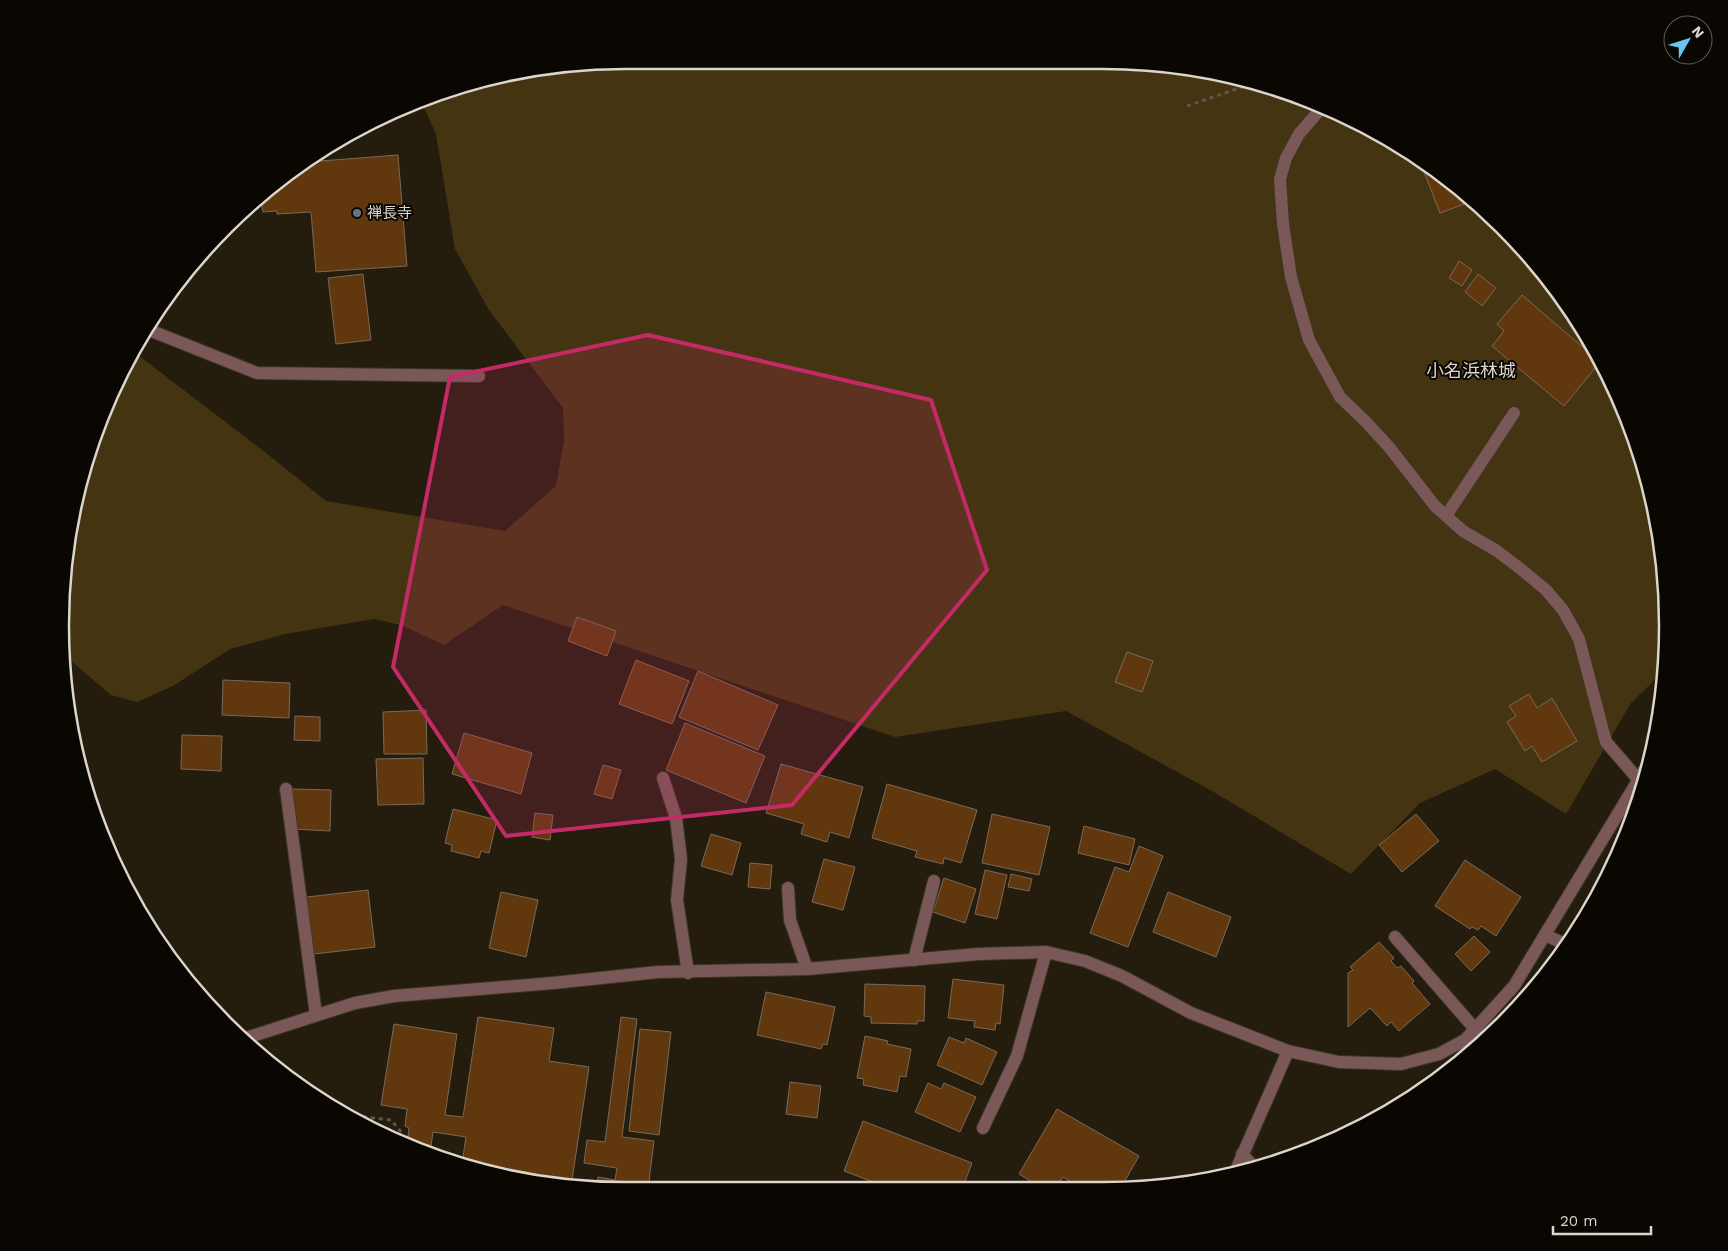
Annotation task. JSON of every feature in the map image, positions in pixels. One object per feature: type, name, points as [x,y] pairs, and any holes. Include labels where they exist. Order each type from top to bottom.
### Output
[{"type":"street","points":[[1318,112],[1299,134],[1286,158],[1280,179],[1283,224],[1291,277],[1309,340],[1340,397],[1372,429],[1435,506],[1463,531],[1497,551],[1522,570],[1546,590],[1564,610],[1579,639],[1606,742],[1638,778]]},
{"type":"street","points":[[153,332],[257,373],[479,376]]},
{"type":"street","points":[[1446,516],[1514,413]]},
{"type":"street","points":[[663,778],[676,818],[681,859],[677,900],[688,973]]},
{"type":"street","points":[[251,1037],[355,1003],[394,996],[554,983],[658,972],[688,973],[807,969],[978,954],[1046,952],[1085,961],[1122,976],[1191,1013],[1288,1051],[1339,1062],[1401,1064],[1439,1054],[1465,1040],[1514,986],[1637,781]]},
{"type":"street","points":[[286,789],[316,1015]]},
{"type":"street","points":[[914,960],[934,881]]},
{"type":"street","points":[[788,888],[790,920],[807,969]]},
{"type":"street","points":[[1545,935],[1560,942]]},
{"type":"street","points":[[1395,937],[1475,1029]]},
{"type":"street","points":[[983,1128],[1018,1056],[1046,952]]},
{"type":"street","points":[[1465,1040],[1469,1045]]},
{"type":"street","points":[[1238,1165],[1288,1051]]},
{"type":"street","points":[[1242,1154],[1250,1162]]},
{"type":"path","points":[[1187,106],[1243,87]]},
{"type":"path","points":[[364,1117],[391,1120],[402,1133]]},
{"type":"highlighted area","points":[[648,335],[931,400],[987,570],[792,805],[506,836],[393,667],[450,377]]},
{"type":"shaded area","points":[[626,69],[1139,70],[1211,79],[1281,98],[1316,111],[1381,143],[1412,163],[1470,207],[1521,258],[1565,316],[1585,347],[1617,412],[1630,447],[1649,517],[1658,589],[1659,626],[1656,679],[1631,703],[1566,814],[1495,769],[1420,803],[1351,874],[1212,791],[1066,711],[895,737],[503,605],[444,645],[401,625],[374,619],[285,634],[230,649],[173,686],[137,702],[111,695],[70,660],[70,589],[79,517],[88,481],[111,412],[139,355],[326,501],[505,531],[556,486],[564,441],[563,408],[489,310],[455,249],[436,134],[424,107],[447,98],[517,79],[589,70]]},
{"type":"building","name":"禅長寺","points":[[398,155],[407,266],[316,272],[311,212],[277,214],[277,211],[263,212],[262,204],[319,161]]},
{"type":"building","points":[[1424,172],[1466,203],[1440,213]]},
{"type":"building","points":[[1459,261],[1472,270],[1462,286],[1449,278]]},
{"type":"building","points":[[363,274],[371,340],[336,344],[328,278]]},
{"type":"building","points":[[1478,274],[1496,288],[1482,306],[1465,292]]},
{"type":"building","points":[[1522,295],[1587,351],[1596,367],[1564,406],[1492,346],[1504,331],[1497,324]]},
{"type":"building","points":[[577,617],[616,631],[607,656],[568,641]]},
{"type":"building","points":[[1127,652],[1153,661],[1142,692],[1115,682]]},
{"type":"building","points":[[636,660],[689,681],[672,724],[619,704]]},
{"type":"building","points":[[698,671],[778,705],[758,750],[679,717]]},
{"type":"building","points":[[223,680],[290,683],[289,718],[222,715]]},
{"type":"building","points":[[1529,694],[1537,708],[1552,698],[1577,741],[1542,762],[1532,746],[1525,751],[1507,722],[1516,716],[1509,706]]},
{"type":"building","points":[[426,710],[427,754],[384,754],[383,712]]},
{"type":"building","points":[[295,716],[320,717],[320,741],[294,740]]},
{"type":"building","points":[[685,723],[765,756],[746,803],[666,770]]},
{"type":"building","points":[[464,733],[532,753],[521,794],[452,774]]},
{"type":"building","points":[[182,735],[222,736],[221,771],[181,769]]},
{"type":"building","points":[[423,758],[424,804],[378,805],[376,759]]},
{"type":"building","points":[[781,764],[863,787],[849,838],[830,832],[827,842],[801,834],[804,824],[766,813]]},
{"type":"building","points":[[603,765],[621,770],[612,799],[594,794]]},
{"type":"building","points":[[887,784],[977,810],[961,863],[944,858],[943,864],[915,857],[917,851],[872,838]]},
{"type":"building","points":[[293,789],[331,790],[330,831],[292,829]]},
{"type":"building","points":[[453,809],[497,820],[489,853],[481,851],[479,858],[451,851],[452,845],[445,843]]},
{"type":"building","points":[[535,813],[553,815],[550,840],[532,837]]},
{"type":"building","points":[[992,814],[1050,827],[1039,875],[982,863]]},
{"type":"building","points":[[1416,814],[1439,841],[1402,872],[1379,845]]},
{"type":"building","points":[[1084,826],[1135,839],[1129,865],[1078,853]]},
{"type":"building","points":[[711,834],[741,843],[732,875],[701,866]]},
{"type":"building","points":[[1139,846],[1163,856],[1128,947],[1090,933],[1115,867],[1129,872]]},
{"type":"building","points":[[824,859],[855,867],[843,910],[812,902]]},
{"type":"building","points":[[1465,860],[1521,897],[1496,936],[1481,926],[1478,930],[1472,927],[1470,929],[1435,906]]},
{"type":"building","points":[[750,863],[772,865],[770,889],[748,887]]},
{"type":"building","points":[[985,870],[1007,875],[997,919],[975,914]]},
{"type":"building","points":[[1011,874],[1032,879],[1029,891],[1008,887]]},
{"type":"building","points":[[944,878],[976,889],[965,923],[933,912]]},
{"type":"building","points":[[368,890],[375,947],[314,954],[307,897]]},
{"type":"building","points":[[501,892],[538,900],[526,957],[489,948]]},
{"type":"building","points":[[1168,892],[1231,917],[1216,957],[1153,932]]},
{"type":"building","points":[[1474,936],[1490,952],[1471,971],[1455,954]]},
{"type":"building","points":[[1379,942],[1394,958],[1391,961],[1397,968],[1401,966],[1414,981],[1412,983],[1430,1004],[1399,1031],[1391,1022],[1387,1026],[1370,1008],[1348,1027],[1348,973],[1353,970],[1350,967]]},
{"type":"building","points":[[953,979],[1004,985],[1000,1024],[996,1023],[995,1030],[974,1027],[975,1021],[948,1018]]},
{"type":"building","points":[[865,984],[925,986],[924,1021],[917,1021],[917,1024],[871,1023],[871,1017],[864,1016]]},
{"type":"building","points":[[766,992],[835,1007],[827,1045],[823,1044],[821,1049],[757,1035]]},
{"type":"building","points":[[478,1017],[554,1028],[549,1061],[589,1067],[572,1179],[517,1172],[463,1158],[466,1137],[433,1132],[431,1147],[408,1138],[409,1128],[405,1126],[407,1109],[381,1105],[394,1024],[457,1034],[445,1115],[463,1117]]},
{"type":"building","points":[[621,1017],[637,1019],[622,1137],[654,1141],[649,1182],[597,1181],[598,1177],[615,1180],[617,1168],[584,1163],[587,1140],[605,1142]]},
{"type":"building","points":[[640,1029],[671,1032],[659,1135],[629,1131]]},
{"type":"building","points":[[865,1036],[888,1041],[887,1044],[911,1049],[906,1077],[900,1076],[897,1092],[863,1085],[864,1079],[857,1078]]},
{"type":"building","points":[[949,1037],[964,1043],[966,1038],[997,1052],[982,1085],[937,1065]]},
{"type":"building","points":[[790,1082],[821,1086],[817,1118],[786,1114]]},
{"type":"building","points":[[928,1083],[941,1089],[944,1083],[976,1097],[960,1132],[915,1112]]},
{"type":"building","points":[[1057,1109],[1139,1156],[1125,1181],[1072,1182],[1063,1177],[1060,1182],[1032,1182],[1019,1174]]},
{"type":"building","points":[[863,1121],[972,1163],[965,1182],[873,1182],[844,1171]]},
{"type":"place","name":"禅長寺","points":[[357,213]]},
{"type":"district","name":"小名浜林城","points":[[1471,370]]}]
